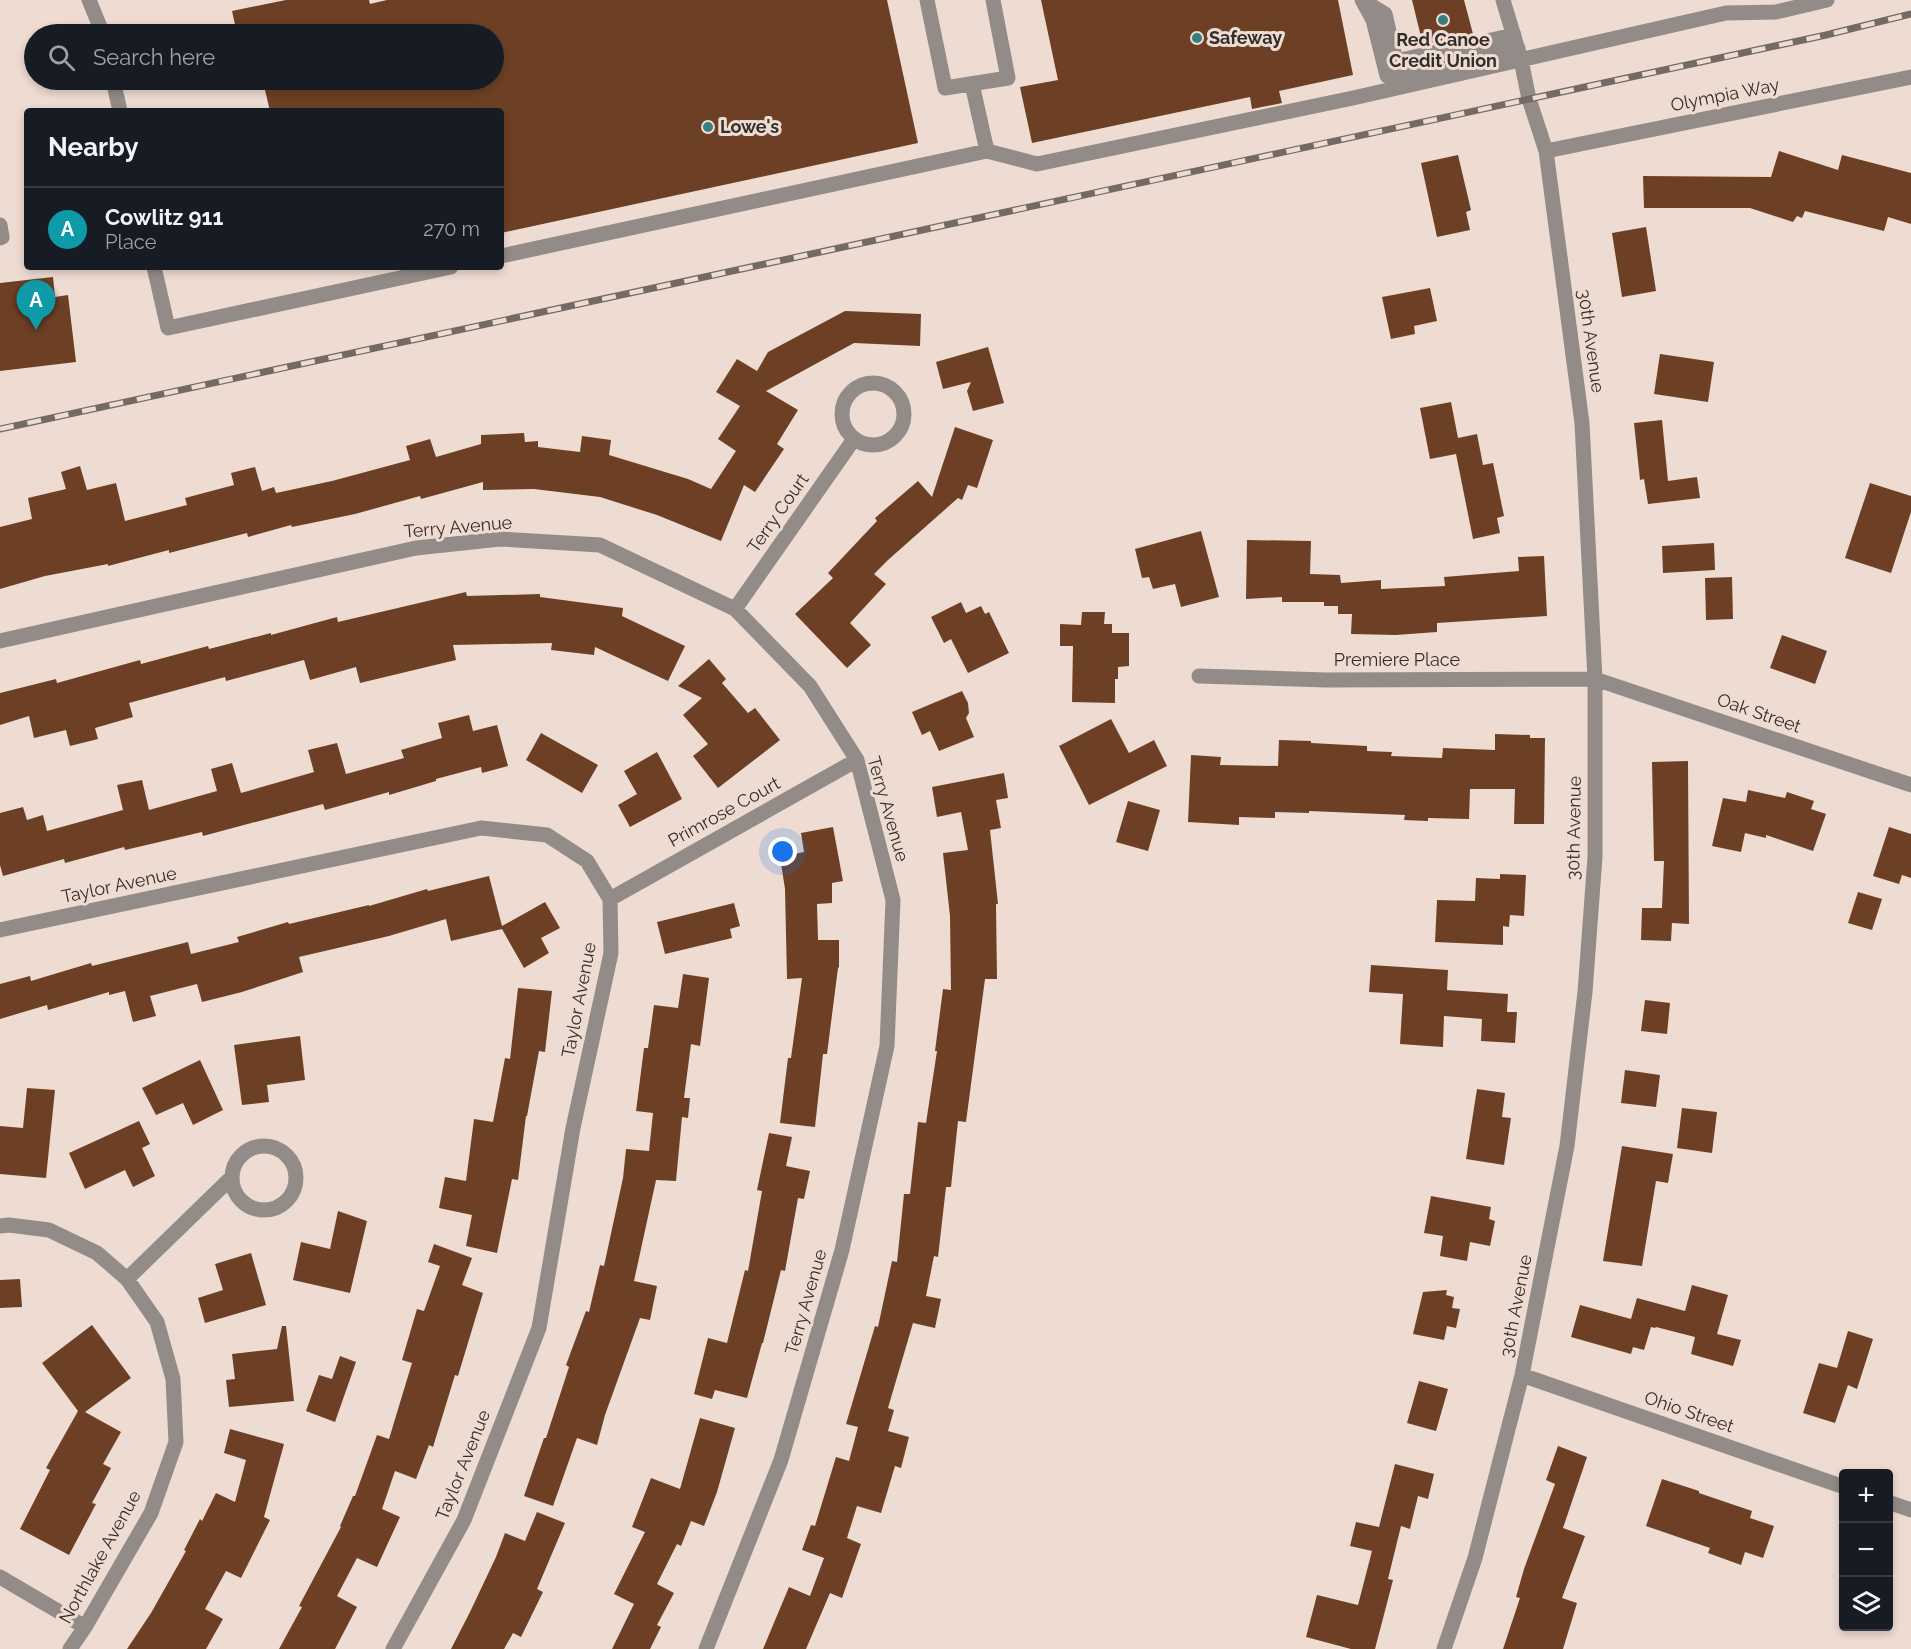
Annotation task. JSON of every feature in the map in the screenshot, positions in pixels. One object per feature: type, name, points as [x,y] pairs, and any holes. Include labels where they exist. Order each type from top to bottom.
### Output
[{"type":"street","points":[[89,0],[99,24]]},
{"type":"street","points":[[927,0],[945,88],[1008,78],[993,0]]},
{"type":"street","points":[[1362,0],[1385,14],[1396,62],[1518,48],[1726,13],[1776,12],[1827,0]]},
{"type":"street","points":[[1362,0],[1381,92]]},
{"type":"street","name":"30th Avenue","points":[[1444,1649],[1475,1558],[1522,1375],[1567,1146],[1585,992],[1595,857],[1595,679],[1582,423],[1546,151],[1529,99],[1518,48],[1503,0]]},
{"type":"street","points":[[504,255],[987,151],[1037,164],[1381,92],[1518,48]]},
{"type":"street","name":"Olympia Way","points":[[1546,151],[1911,77]]},
{"type":"street","points":[[972,84],[987,151]]},
{"type":"street","points":[[115,90],[119,108]]},
{"type":"street","points":[[0,225],[2,237],[0,238]]},
{"type":"street","points":[[155,270],[168,328],[437,270]]},
{"type":"street","points":[[869,383],[881,384],[892,389],[900,398],[903,410],[903,422],[898,432],[888,440],[877,444],[865,444],[854,439],[846,429],[842,418],[843,406],[848,395],[857,387],[869,383]]},
{"type":"street","name":"Terry Court","points":[[735,609],[854,439]]},
{"type":"street","name":"Terry Avenue","points":[[0,641],[416,548],[500,539],[600,545],[735,609],[810,686],[857,760],[892,900],[887,1046],[842,1250],[781,1460],[706,1649]]},
{"type":"street","name":"Premiere Place","points":[[1199,676],[1326,680],[1595,679]]},
{"type":"street","name":"Oak Street","points":[[1595,679],[1911,785]]},
{"type":"street","name":"Primrose Court","points":[[610,899],[857,760]]},
{"type":"street","name":"Taylor Avenue","points":[[0,930],[481,828],[547,835],[587,861],[610,899],[611,953],[573,1128],[539,1328],[464,1520],[393,1649]]},
{"type":"street","points":[[127,1279],[232,1177],[235,1165],[242,1155],[253,1148],[277,1149],[288,1156],[294,1167],[296,1180],[293,1192],[286,1202],[275,1208],[263,1210],[251,1207],[241,1200],[234,1189],[232,1177]]},
{"type":"street","name":"Northlake Avenue","points":[[0,1226],[49,1230],[97,1253],[127,1279],[157,1322],[172,1380],[176,1442],[151,1513],[70,1649]]},
{"type":"street","name":"Ohio Street","points":[[1522,1375],[1839,1484]]},
{"type":"street","points":[[1893,1504],[1911,1510]]},
{"type":"street","points":[[0,1577],[85,1627]]},
{"type":"building","name":"Lowe's","points":[[286,0],[369,0],[370,4],[387,0],[887,0],[918,143],[504,232],[504,108],[269,108],[265,90],[504,90],[504,24],[235,24],[232,11]]},
{"type":"building","name":"Safeway","points":[[1041,0],[1338,0],[1353,75],[1279,91],[1282,103],[1252,109],[1250,97],[1032,143],[1020,87],[1058,80]]},
{"type":"building","name":"Red Canoe Credit Union","points":[[1412,0],[1464,0],[1473,34],[1423,45]]},
{"type":"building","points":[[1779,151],[1838,170],[1842,155],[1911,173],[1911,224],[1888,217],[1884,231],[1805,211],[1802,218],[1797,216],[1793,222],[1750,208],[1644,208],[1643,176],[1771,177]]},
{"type":"building","points":[[1458,155],[1471,210],[1466,212],[1470,230],[1437,237],[1421,163]]},
{"type":"building","points":[[1646,227],[1656,291],[1622,297],[1612,233]]},
{"type":"building","points":[[53,277],[55,297],[68,295],[76,362],[0,371],[0,283]]},
{"type":"building","points":[[1430,288],[1437,321],[1414,326],[1415,334],[1391,339],[1382,297]]},
{"type":"building","points":[[845,311],[921,314],[920,346],[854,343],[766,391],[798,410],[777,444],[784,449],[755,492],[744,485],[721,541],[657,515],[600,497],[534,489],[483,490],[483,482],[355,514],[292,527],[291,525],[248,537],[247,533],[108,566],[108,564],[45,576],[0,589],[0,527],[32,519],[28,498],[66,489],[61,472],[80,466],[87,490],[116,483],[125,521],[187,505],[185,498],[234,485],[231,473],[255,467],[262,491],[274,487],[276,493],[410,460],[406,446],[430,439],[436,457],[481,444],[481,435],[524,433],[525,442],[538,441],[538,447],[580,452],[582,436],[611,440],[609,455],[688,479],[711,489],[736,451],[718,439],[740,406],[716,392],[737,359],[757,371],[768,352]]},
{"type":"building","points":[[988,347],[1004,403],[973,411],[967,391],[971,382],[943,389],[936,362]]},
{"type":"building","points":[[1660,354],[1714,362],[1708,402],[1654,394]]},
{"type":"building","points":[[1451,402],[1458,438],[1477,434],[1483,465],[1493,463],[1504,516],[1497,518],[1500,533],[1473,539],[1456,454],[1430,459],[1420,408]]},
{"type":"building","points":[[1662,420],[1668,481],[1697,477],[1700,498],[1648,504],[1644,479],[1640,480],[1634,423]]},
{"type":"building","points":[[955,427],[993,440],[977,488],[968,485],[962,500],[958,498],[874,574],[886,584],[850,623],[871,645],[847,668],[795,614],[833,578],[828,573],[877,521],[875,518],[918,481],[932,497]]},
{"type":"building","points":[[1870,483],[1911,496],[1911,512],[1891,573],[1845,558]]},
{"type":"building","points":[[1201,531],[1219,597],[1181,607],[1175,584],[1153,589],[1149,577],[1142,578],[1135,549]]},
{"type":"building","points":[[1247,540],[1311,541],[1310,574],[1340,575],[1341,583],[1381,580],[1381,589],[1445,586],[1444,577],[1519,571],[1518,557],[1544,556],[1547,616],[1437,623],[1437,632],[1396,635],[1351,634],[1352,614],[1338,614],[1338,606],[1324,606],[1324,602],[1282,602],[1282,597],[1246,599]]},
{"type":"building","points":[[1714,543],[1715,570],[1663,573],[1662,546]]},
{"type":"building","points":[[1732,577],[1733,619],[1706,620],[1705,578]]},
{"type":"building","points":[[466,592],[467,596],[540,594],[540,597],[623,608],[622,616],[685,646],[668,681],[595,647],[594,655],[551,650],[552,643],[453,645],[456,660],[360,683],[356,667],[310,680],[304,660],[226,681],[225,677],[129,703],[133,717],[95,728],[98,739],[70,746],[66,730],[34,738],[29,716],[0,725],[0,693],[56,679],[57,683],[140,660],[141,664],[208,646],[209,649],[337,617],[338,622]]},
{"type":"building","points":[[961,602],[966,613],[981,606],[985,614],[989,612],[1009,653],[968,673],[951,639],[944,643],[931,617]]},
{"type":"building","points":[[1082,612],[1105,612],[1104,624],[1112,624],[1112,633],[1129,633],[1129,666],[1118,667],[1118,679],[1115,679],[1115,703],[1072,702],[1073,646],[1060,646],[1060,624],[1081,625]]},
{"type":"building","points":[[1782,635],[1827,651],[1815,684],[1770,668]]},
{"type":"building","points":[[709,659],[726,679],[722,683],[748,713],[755,708],[780,740],[718,788],[693,756],[708,744],[683,715],[702,698],[678,686]]},
{"type":"building","points":[[962,691],[968,703],[969,713],[966,718],[974,737],[939,751],[930,731],[922,735],[912,712]]},
{"type":"building","points":[[469,715],[473,731],[497,725],[508,766],[482,773],[481,767],[389,795],[389,792],[325,810],[323,804],[203,836],[202,832],[125,850],[124,847],[65,863],[64,859],[3,876],[0,865],[0,813],[23,807],[27,820],[43,815],[47,831],[123,810],[117,785],[142,780],[149,810],[217,791],[211,769],[232,763],[241,793],[314,772],[308,750],[337,743],[346,774],[404,758],[401,750],[442,738],[438,723]]},
{"type":"building","points":[[1111,719],[1129,753],[1154,740],[1167,766],[1089,805],[1059,746]]},
{"type":"building","points":[[541,733],[598,765],[582,793],[526,760]]},
{"type":"building","points":[[1495,734],[1545,738],[1544,824],[1514,824],[1515,789],[1470,789],[1469,819],[1404,820],[1405,815],[1309,811],[1309,813],[1275,812],[1275,818],[1239,817],[1239,825],[1188,822],[1191,755],[1221,757],[1220,765],[1278,766],[1279,740],[1367,746],[1367,751],[1392,752],[1391,756],[1442,758],[1443,748],[1495,750]]},
{"type":"building","points":[[657,752],[682,799],[630,827],[618,805],[637,794],[624,771]]},
{"type":"building","points":[[1688,761],[1689,924],[1672,923],[1671,941],[1641,940],[1642,908],[1662,908],[1664,861],[1654,861],[1652,762]]},
{"type":"building","points":[[1004,773],[1008,798],[996,800],[1001,828],[990,830],[998,904],[996,904],[997,979],[985,979],[966,1122],[958,1121],[951,1187],[946,1187],[938,1257],[934,1256],[926,1296],[941,1299],[935,1328],[913,1323],[888,1408],[894,1410],[888,1431],[909,1437],[901,1468],[895,1466],[881,1513],[857,1506],[847,1538],[861,1544],[842,1598],[830,1593],[806,1649],[763,1649],[789,1587],[810,1596],[824,1558],[802,1550],[811,1525],[815,1526],[836,1457],[849,1461],[858,1427],[846,1424],[875,1326],[878,1327],[892,1261],[897,1262],[904,1194],[910,1194],[918,1122],[926,1123],[937,1051],[935,1051],[943,989],[951,990],[950,916],[943,853],[968,850],[961,812],[937,817],[932,787]]},
{"type":"building","points":[[1748,790],[1785,798],[1787,792],[1814,801],[1811,809],[1826,814],[1813,851],[1766,835],[1766,838],[1745,833],[1741,852],[1712,846],[1723,798],[1746,802]]},
{"type":"building","points":[[1128,801],[1160,810],[1148,851],[1116,842]]},
{"type":"building","points":[[833,827],[843,881],[832,883],[832,903],[817,904],[818,940],[839,940],[839,967],[827,1054],[823,1054],[815,1127],[780,1123],[788,1058],[791,1058],[802,978],[787,979],[785,889],[780,857],[804,852],[801,833]]},
{"type":"building","points":[[1889,827],[1911,834],[1911,878],[1902,875],[1899,884],[1873,876]]},
{"type":"building","points":[[1500,874],[1526,875],[1524,916],[1510,915],[1509,927],[1503,926],[1503,945],[1435,942],[1437,900],[1475,901],[1476,878],[1500,879]]},
{"type":"building","points":[[489,876],[502,926],[545,902],[560,928],[541,938],[549,953],[524,968],[502,929],[451,941],[446,919],[389,936],[299,957],[303,972],[242,992],[202,1002],[197,984],[150,996],[156,1016],[133,1022],[125,991],[109,995],[109,992],[48,1010],[47,1005],[0,1019],[0,984],[30,976],[31,981],[91,963],[92,966],[188,942],[191,954],[239,942],[237,937],[288,922],[289,924],[369,906],[427,889],[428,891]]},
{"type":"building","points":[[1858,892],[1882,899],[1872,930],[1848,923]]},
{"type":"building","points":[[734,903],[740,926],[730,929],[732,938],[665,954],[657,922]]},
{"type":"building","points":[[1371,965],[1448,970],[1447,990],[1508,994],[1507,1012],[1517,1012],[1515,1043],[1481,1041],[1482,1019],[1444,1016],[1443,1047],[1400,1044],[1403,994],[1369,992]]},
{"type":"building","points":[[683,974],[709,978],[700,1046],[691,1044],[684,1098],[690,1098],[688,1118],[682,1117],[676,1181],[656,1180],[634,1281],[657,1286],[650,1320],[640,1318],[605,1415],[597,1445],[577,1438],[553,1506],[524,1496],[569,1367],[566,1365],[586,1311],[589,1312],[600,1265],[604,1266],[623,1178],[626,1149],[649,1151],[653,1113],[636,1111],[644,1048],[648,1048],[654,1005],[678,1008]]},
{"type":"building","points":[[518,988],[552,991],[545,1052],[539,1051],[526,1116],[518,1180],[512,1179],[497,1253],[466,1246],[472,1215],[439,1208],[445,1177],[466,1181],[474,1119],[493,1122],[505,1058],[510,1059]]},
{"type":"building","points":[[1645,1000],[1670,1003],[1667,1034],[1641,1031]]},
{"type":"building","points":[[300,1036],[305,1080],[267,1085],[269,1102],[242,1105],[234,1045]]},
{"type":"building","points":[[200,1060],[223,1110],[193,1125],[183,1103],[156,1115],[142,1088]]},
{"type":"building","points":[[1625,1070],[1660,1075],[1656,1107],[1621,1103]]},
{"type":"building","points":[[27,1088],[55,1090],[46,1178],[0,1174],[0,1126],[23,1128]]},
{"type":"building","points":[[1477,1089],[1505,1093],[1502,1117],[1511,1118],[1504,1165],[1466,1159]]},
{"type":"building","points":[[1682,1108],[1717,1112],[1712,1153],[1677,1148]]},
{"type":"building","points":[[139,1121],[150,1144],[142,1148],[155,1176],[133,1187],[125,1170],[85,1189],[69,1153]]},
{"type":"building","points":[[769,1133],[792,1137],[786,1166],[810,1171],[804,1199],[798,1198],[785,1271],[781,1270],[747,1398],[715,1390],[712,1399],[694,1394],[708,1338],[727,1343],[745,1270],[748,1271],[762,1191],[757,1190]]},
{"type":"building","points":[[1622,1146],[1673,1154],[1668,1183],[1656,1181],[1642,1266],[1603,1261]]},
{"type":"building","points":[[1431,1196],[1491,1207],[1489,1219],[1495,1221],[1490,1246],[1470,1242],[1467,1261],[1440,1256],[1443,1236],[1424,1233]]},
{"type":"building","points":[[338,1211],[367,1221],[350,1293],[293,1280],[301,1242],[330,1249]]},
{"type":"building","points":[[434,1244],[472,1258],[462,1285],[483,1293],[458,1376],[455,1375],[433,1447],[429,1445],[416,1479],[395,1471],[382,1509],[400,1517],[377,1567],[357,1558],[337,1596],[357,1607],[335,1649],[279,1649],[341,1527],[377,1435],[389,1439],[412,1363],[402,1360],[417,1309],[424,1311],[440,1266],[428,1262]]},
{"type":"building","points":[[251,1253],[266,1305],[205,1323],[198,1298],[223,1290],[215,1264]]},
{"type":"building","points":[[20,1279],[22,1307],[0,1308],[0,1280]]},
{"type":"building","points":[[1692,1285],[1728,1295],[1717,1334],[1741,1340],[1733,1366],[1691,1354],[1695,1337],[1656,1327],[1651,1327],[1644,1350],[1633,1347],[1631,1354],[1571,1337],[1580,1305],[1631,1319],[1637,1298],[1685,1311]]},
{"type":"building","points":[[1447,1290],[1446,1295],[1454,1297],[1452,1308],[1460,1309],[1456,1328],[1447,1326],[1444,1340],[1413,1334],[1423,1292]]},
{"type":"building","points":[[92,1325],[131,1378],[85,1412],[121,1432],[103,1464],[111,1468],[92,1503],[96,1504],[69,1555],[20,1529],[50,1470],[46,1468],[78,1411],[42,1363]]},
{"type":"building","points":[[282,1326],[286,1326],[294,1401],[229,1407],[226,1380],[235,1379],[232,1354],[277,1349]]},
{"type":"building","points":[[1848,1331],[1873,1339],[1857,1389],[1848,1385],[1835,1423],[1803,1413],[1819,1363],[1837,1368]]},
{"type":"building","points":[[340,1356],[356,1362],[335,1422],[306,1411],[319,1375],[332,1379]]},
{"type":"building","points":[[1419,1381],[1448,1389],[1436,1431],[1407,1423]]},
{"type":"building","points":[[700,1418],[735,1428],[717,1492],[704,1526],[691,1521],[681,1546],[677,1544],[657,1584],[674,1593],[657,1625],[661,1627],[650,1649],[612,1649],[634,1604],[614,1594],[645,1532],[632,1527],[651,1478],[680,1489]]},
{"type":"building","points":[[230,1429],[284,1444],[264,1517],[270,1520],[241,1578],[226,1571],[205,1609],[223,1619],[206,1649],[127,1649],[151,1613],[216,1493],[235,1502],[246,1460],[224,1453]]},
{"type":"building","points":[[1558,1446],[1587,1457],[1563,1528],[1585,1536],[1562,1598],[1577,1603],[1563,1649],[1503,1649],[1520,1598],[1516,1597],[1524,1569],[1555,1484],[1546,1480]]},
{"type":"building","points":[[1395,1464],[1434,1474],[1428,1499],[1418,1496],[1410,1529],[1401,1526],[1388,1579],[1393,1580],[1375,1649],[1351,1649],[1306,1637],[1317,1595],[1358,1605],[1372,1551],[1350,1546],[1356,1522],[1379,1527]]},
{"type":"building","points":[[1662,1479],[1752,1511],[1750,1518],[1774,1526],[1763,1558],[1745,1552],[1741,1565],[1708,1553],[1710,1548],[1646,1526]]},
{"type":"building","points":[[537,1512],[565,1523],[537,1589],[543,1592],[521,1637],[513,1633],[504,1649],[451,1649],[496,1557],[505,1533],[525,1541]]},
{"type":"railway","points":[[0,429],[1826,35],[1911,14]]},
{"type":"place","name":"Red Canoe Credit Union","points":[[1443,20]]},
{"type":"place","name":"Safeway","points":[[1197,38]]},
{"type":"place","name":"Lowe's","points":[[708,127]]},
{"type":"place","name":"Cowlitz 911","points":[[36,330]]}]
